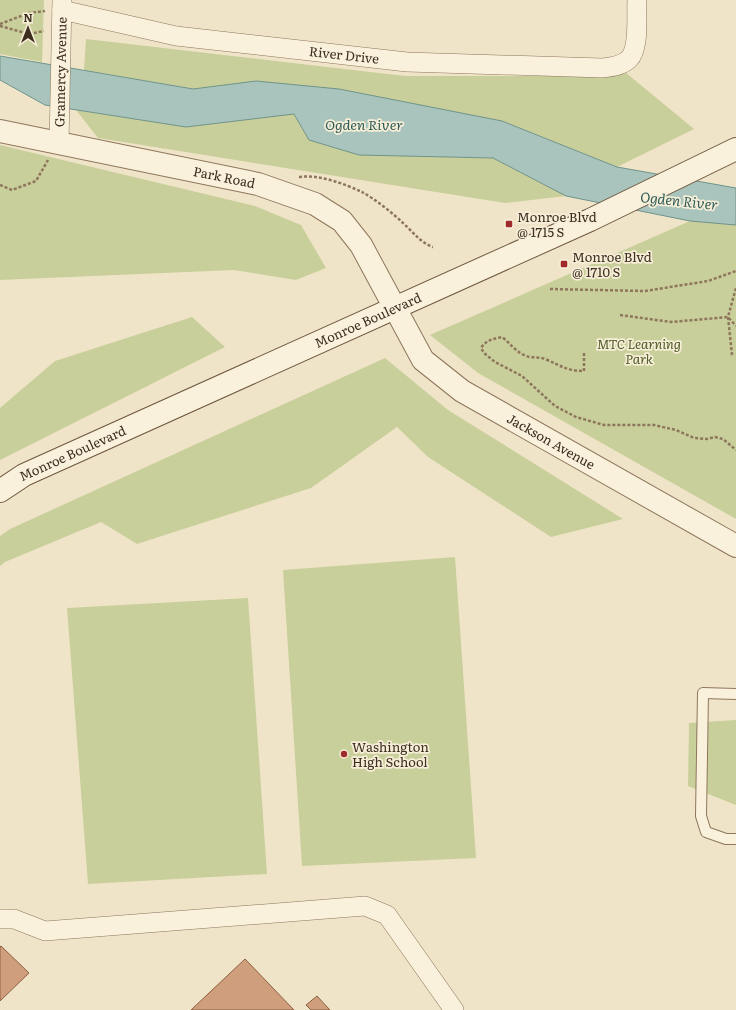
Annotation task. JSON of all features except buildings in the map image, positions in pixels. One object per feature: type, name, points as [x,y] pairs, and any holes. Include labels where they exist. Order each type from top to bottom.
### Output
[{"type":"street","name":"River Drive","points":[[62,5],[176,36],[407,62],[602,68],[622,64],[629,59],[636,43],[637,0]]},
{"type":"street","name":"Gramercy Avenue","points":[[59,144],[62,5]]},
{"type":"street","name":"Park Road","points":[[0,131],[258,184],[316,204],[342,221],[361,245],[394,308]]},
{"type":"street","name":"Monroe Boulevard","points":[[0,491],[24,475],[590,220],[728,153]]},
{"type":"street","name":"Jackson Avenue","points":[[394,308],[424,360],[462,391],[736,546]]},
{"type":"street","points":[[0,919],[14,919],[45,932],[365,906],[387,915],[454,1010]]},
{"type":"lane","points":[[736,694],[703,693],[701,816],[706,832],[726,839],[736,839]]},
{"type":"path","points":[[0,25],[29,13]]},
{"type":"path","points":[[0,25],[29,34],[41,31]]},
{"type":"path","points":[[0,185],[12,190],[36,181],[59,144]]},
{"type":"path","points":[[297,178],[316,178],[339,183],[363,193],[404,224],[424,244],[433,247]]},
{"type":"path","points":[[550,289],[645,291],[708,281],[736,271]]},
{"type":"path","points":[[732,355],[728,317],[736,288]]},
{"type":"path","points":[[620,315],[671,322],[728,317]]},
{"type":"path","points":[[728,317],[736,326]]},
{"type":"path","points":[[584,353],[584,371],[577,371],[563,368],[545,359],[529,358],[523,355],[502,337],[492,339],[484,343],[481,348],[484,353],[495,362],[522,376],[555,406],[576,417],[604,425],[654,425],[676,430],[694,438],[707,440],[715,437],[723,440],[736,450]]},
{"type":"green space","points":[[0,0],[44,0],[42,62],[0,54]]},
{"type":"green space","points":[[86,39],[405,76],[610,76],[625,72],[694,129],[617,167],[502,121],[256,81],[193,89],[84,70]]},
{"type":"green space","points":[[76,110],[186,127],[294,114],[310,140],[359,155],[493,158],[566,196],[505,203],[98,138]]},
{"type":"green space","points":[[0,145],[255,206],[301,225],[326,268],[296,280],[234,270],[0,280]]},
{"type":"green space","name":"MTC Learning Park","points":[[690,221],[736,225],[736,519],[478,373],[430,335]]},
{"type":"green space","points":[[192,317],[225,347],[0,460],[0,408],[55,361]]},
{"type":"green space","points":[[385,358],[448,410],[623,519],[551,537],[428,457],[397,427],[311,488],[137,544],[101,522],[5,562],[0,566],[0,536],[10,529]]},
{"type":"green space","points":[[455,557],[476,858],[302,866],[283,570]]},
{"type":"green space","points":[[248,598],[267,874],[88,884],[67,608]]},
{"type":"green space","points":[[736,720],[736,805],[688,786],[689,723]]},
{"type":"water","name":"Ogden River","points":[[0,56],[193,89],[256,81],[339,89],[502,121],[617,167],[736,188],[736,225],[690,221],[566,196],[493,158],[359,155],[309,140],[294,114],[186,127],[45,105],[0,80]]},
{"type":"place","name":"Monroe Blvd @ 1715 S","points":[[509,224]]},
{"type":"place","name":"Monroe Blvd @ 1710 S","points":[[564,264]]},
{"type":"place","name":"Washington High School","points":[[344,754]]}]
